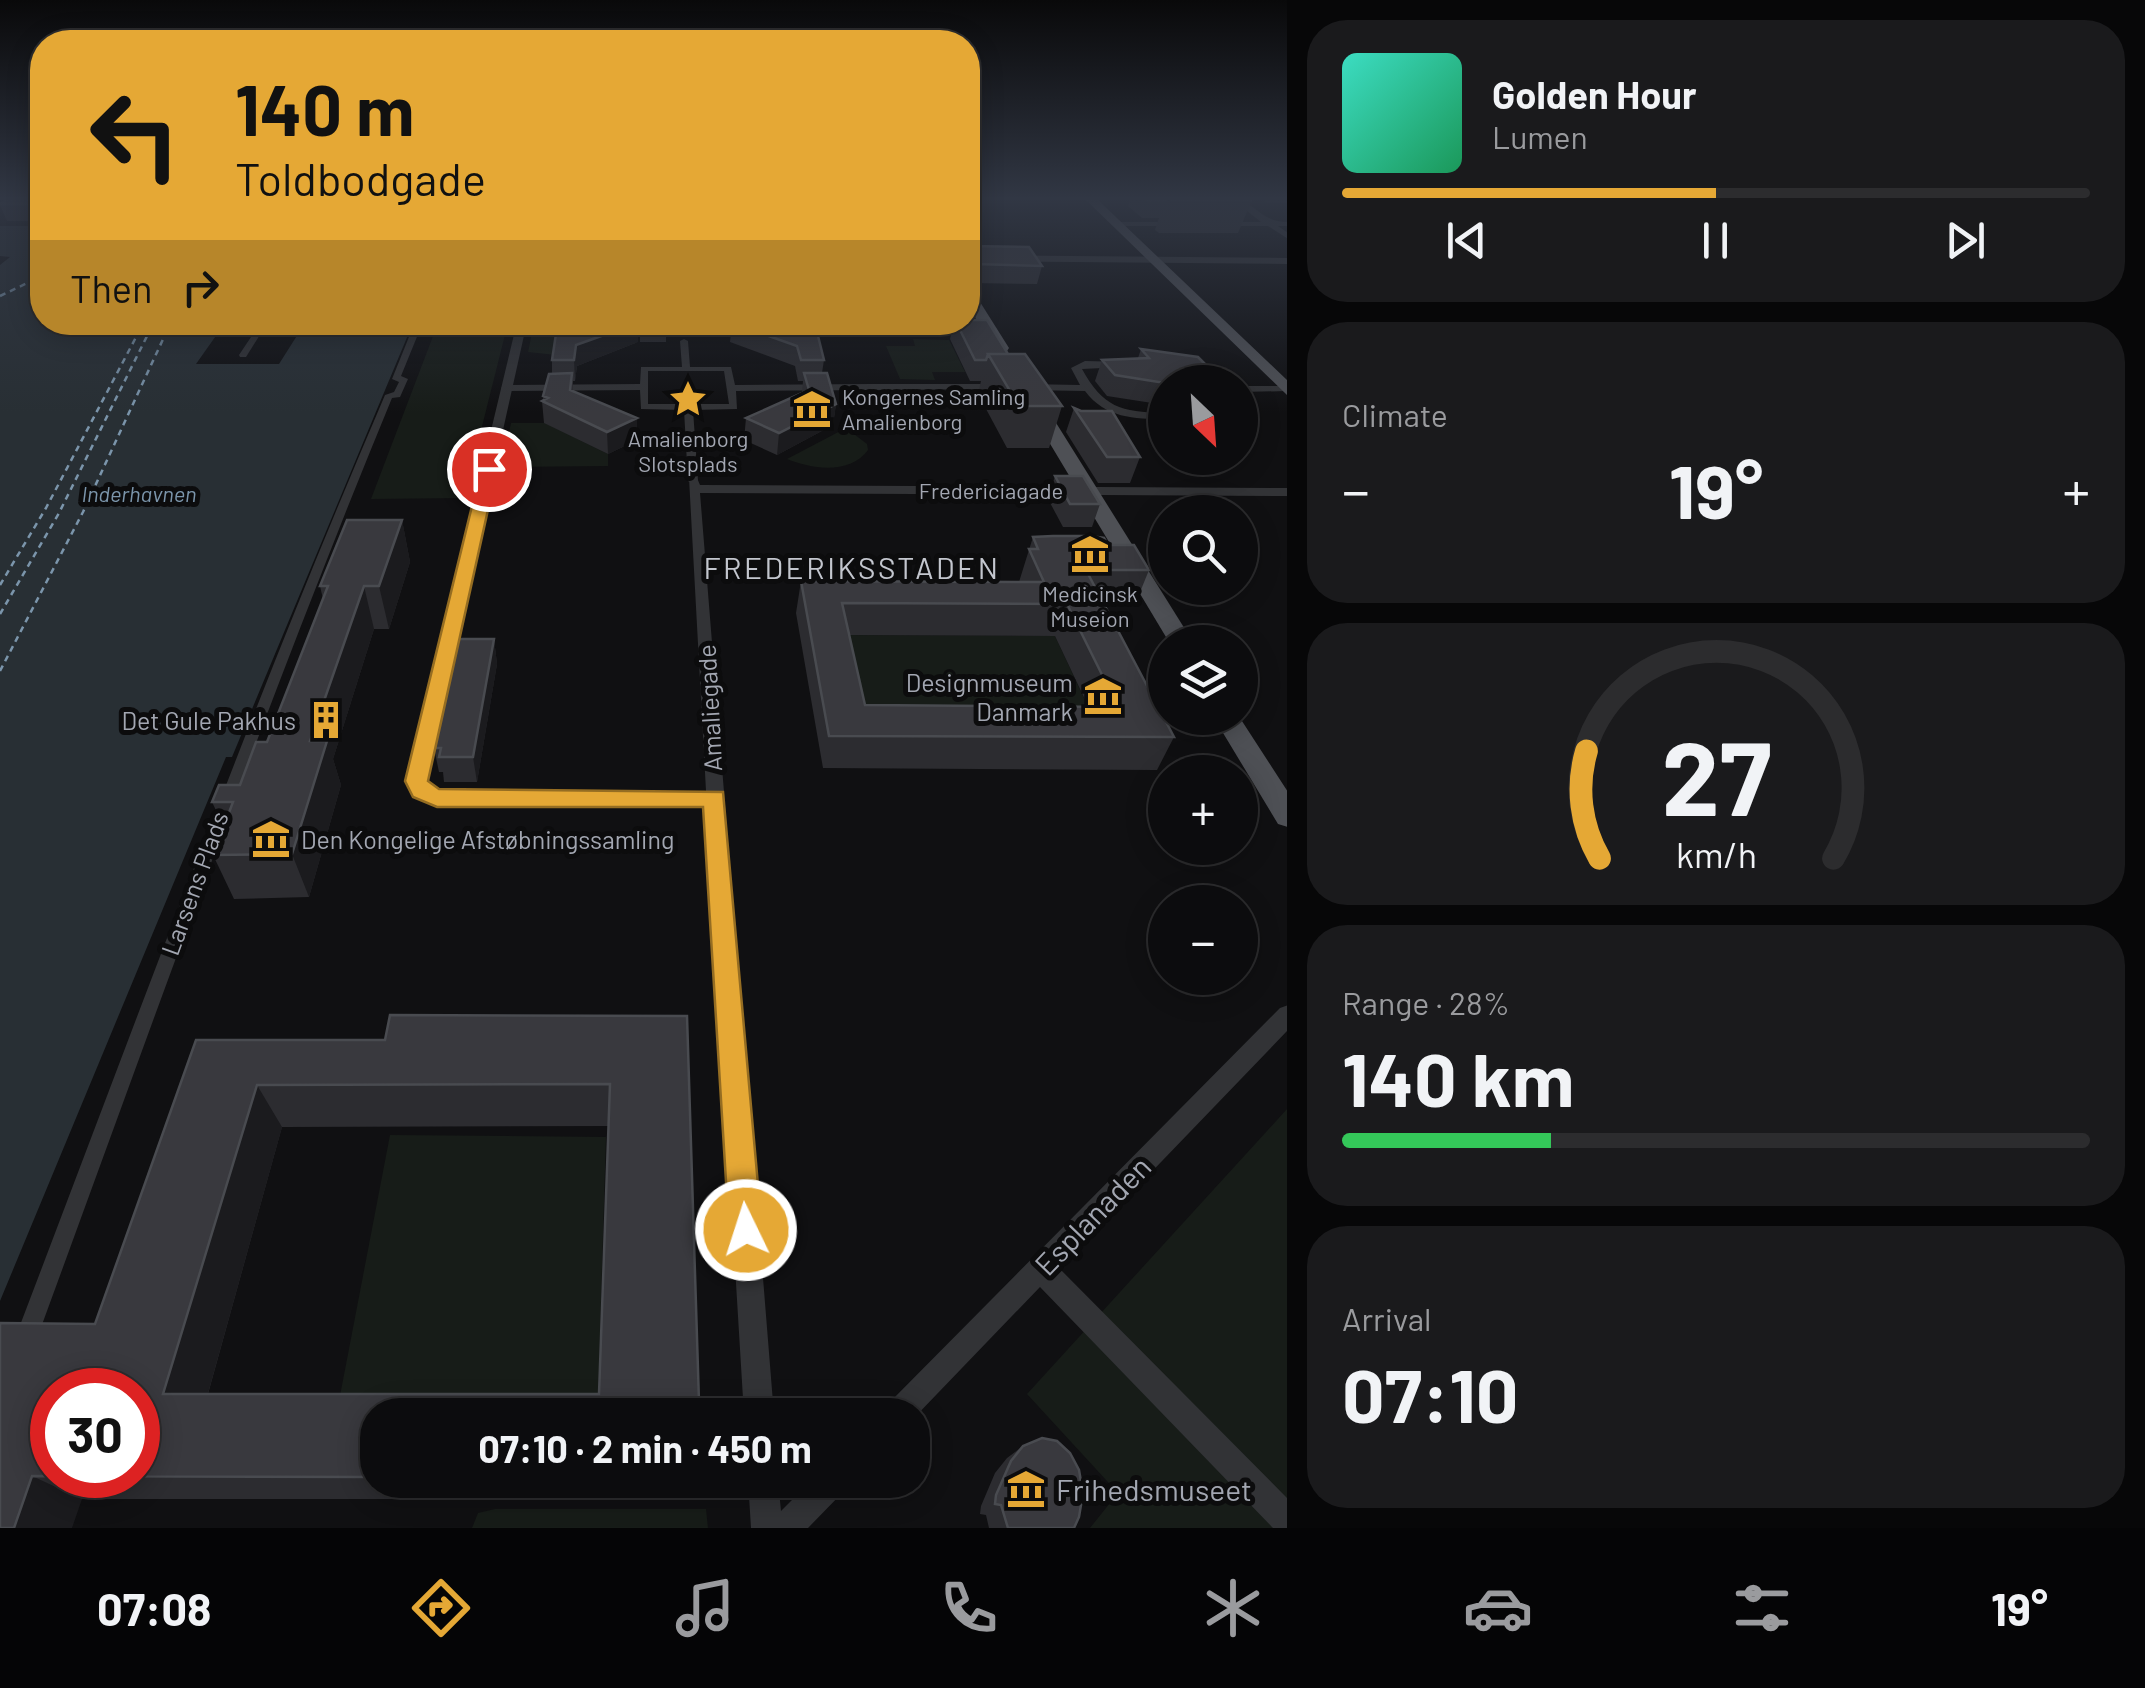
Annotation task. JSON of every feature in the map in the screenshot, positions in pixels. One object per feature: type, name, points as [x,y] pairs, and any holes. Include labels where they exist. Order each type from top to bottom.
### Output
[{"type":"main road","points":[[1164,270],[1286,390]]},
{"type":"main road","points":[[980,314],[1171,625]]},
{"type":"main road","points":[[1238,735],[1287,814]]},
{"type":"street","points":[[243,354],[256,335]]},
{"type":"street","name":"Larsens Plads","points":[[20,1354],[234,774],[357,470],[389,396],[397,395],[401,387],[404,379],[396,379],[414,335]]},
{"type":"street","points":[[519,335],[416,781],[437,798],[714,798]]},
{"type":"street","points":[[684,335],[686,370]]},
{"type":"street","points":[[1129,364],[1078,366],[1090,388],[1112,413],[1148,415]]},
{"type":"street","points":[[644,370],[686,370],[728,370],[734,407],[644,407],[644,370]]},
{"type":"street","points":[[506,388],[644,387]]},
{"type":"street","points":[[731,388],[1090,388]]},
{"type":"street","points":[[1258,389],[1286,390]]},
{"type":"street","points":[[688,407],[693,485]]},
{"type":"street","name":"Amaliegade","points":[[693,485],[757,1398]]},
{"type":"street","name":"Fredericiagade","points":[[693,485],[1287,492]]},
{"type":"street","name":"Esplanaden","points":[[913,1398],[1287,1016]]},
{"type":"street","points":[[1040,1268],[1287,1520]]},
{"type":"street","points":[[764,1498],[767,1528]]},
{"type":"street","points":[[786,1528],[815,1498]]},
{"type":"shaded area","points":[[433,335],[505,335],[464,498],[371,499]]},
{"type":"shaded area","points":[[532,335],[592,335],[556,355],[528,352]]},
{"type":"shaded area","points":[[913,339],[949,340],[965,372],[932,372],[935,380],[900,379],[886,346],[915,346]]},
{"type":"shaded area","points":[[511,423],[545,423],[608,454],[608,466],[502,467]]},
{"type":"shaded area","points":[[846,428],[867,444],[868,450],[851,463],[830,468],[787,459]]},
{"type":"shaded area","points":[[837,635],[1055,636],[1103,739],[858,737]]},
{"type":"shaded area","points":[[1287,1109],[1287,1528],[1090,1528],[1118,1493],[1027,1394]]},
{"type":"shaded area","points":[[390,1135],[606,1137],[598,1398],[339,1401]]},
{"type":"shaded area","points":[[495,1509],[706,1509],[708,1528],[472,1528],[478,1513]]},
{"type":"water","name":"Inderhavnen","points":[[0,270],[30,270],[30,335],[217,335],[196,364],[279,364],[297,335],[408,335],[232,757],[226,757],[0,1301]]},
{"type":"building","points":[[980,320],[987,320],[1008,354],[988,354],[986,360],[975,360],[962,335],[980,335]]},
{"type":"building","points":[[556,335],[604,335],[576,345],[574,360],[552,360]]},
{"type":"building","points":[[766,335],[818,336],[824,360],[801,360],[797,346]]},
{"type":"building","points":[[1141,349],[1198,357],[1206,365],[1148,365],[1148,380],[1115,375],[1102,360],[1149,358]]},
{"type":"building","points":[[988,354],[1025,354],[1062,406],[1019,406]]},
{"type":"building","points":[[572,373],[570,390],[637,418],[607,432],[542,401],[548,398],[543,396],[549,374]]},
{"type":"building","points":[[804,373],[827,373],[836,404],[779,433],[746,418],[809,390]]},
{"type":"building","points":[[1074,408],[1112,411],[1140,457],[1107,457]]},
{"type":"building","points":[[1055,476],[1083,476],[1100,504],[1070,504]]},
{"type":"building","points":[[347,520],[402,520],[379,586],[364,586],[310,741],[327,741],[292,854],[213,855],[233,802],[212,802],[219,785],[240,785],[256,742],[267,742],[328,586],[320,586]]},
{"type":"building","points":[[1091,536],[1104,538],[1108,545],[1134,545],[1148,570],[1086,570],[1148,688],[1148,735],[1174,737],[829,736],[801,581],[1044,582],[1029,549],[1038,549],[1033,537]],"holes":[[[842,603],[1067,604],[1118,707],[865,705]]]},
{"type":"building","points":[[458,639],[494,639],[473,757],[439,757],[441,748],[434,748]]},
{"type":"building","points":[[390,1015],[687,1016],[699,1398],[360,1398],[360,1477],[160,1476],[160,1368],[30,1368],[30,1482],[14,1528],[0,1528],[0,1323],[95,1324],[196,1040],[385,1040]],"holes":[[[610,1084],[599,1394],[163,1394],[257,1085]]]},
{"type":"building","name":"Frihedsmuseet","points":[[1042,1438],[1057,1441],[1070,1453],[1079,1470],[1083,1493],[1079,1517],[1074,1528],[1008,1528],[1001,1505],[995,1504],[996,1495],[1011,1461],[1023,1446]]},
{"type":"ferry route","points":[[0,296],[30,282]]},
{"type":"ferry route","points":[[0,585],[46,508],[137,335]]},
{"type":"ferry route","points":[[0,614],[59,513],[148,335]]},
{"type":"ferry route","points":[[0,671],[83,512],[165,335]]},
{"type":"place","name":"Amalienborg Slotsplads","points":[[688,399]]},
{"type":"place","name":"Kongernes Samling Amalienborg","points":[[812,409]]},
{"type":"place","name":"Medicinsk Museion","points":[[1090,554]]},
{"type":"place","name":"Designmuseum Danmark","points":[[1103,696]]},
{"type":"place","name":"Det Gule Pakhus","points":[[326,720]]},
{"type":"place","name":"Den Kongelige Afstøbningssamling","points":[[271,839]]},
{"type":"place","name":"Frihedsmuseet","points":[[1026,1489]]},
{"type":"district","name":"FREDERIKSSTADEN","points":[[852,567]]},
{"type":"route","points":[[489,469],[416,781],[422,791],[437,798],[714,798],[746,1230]]}]
